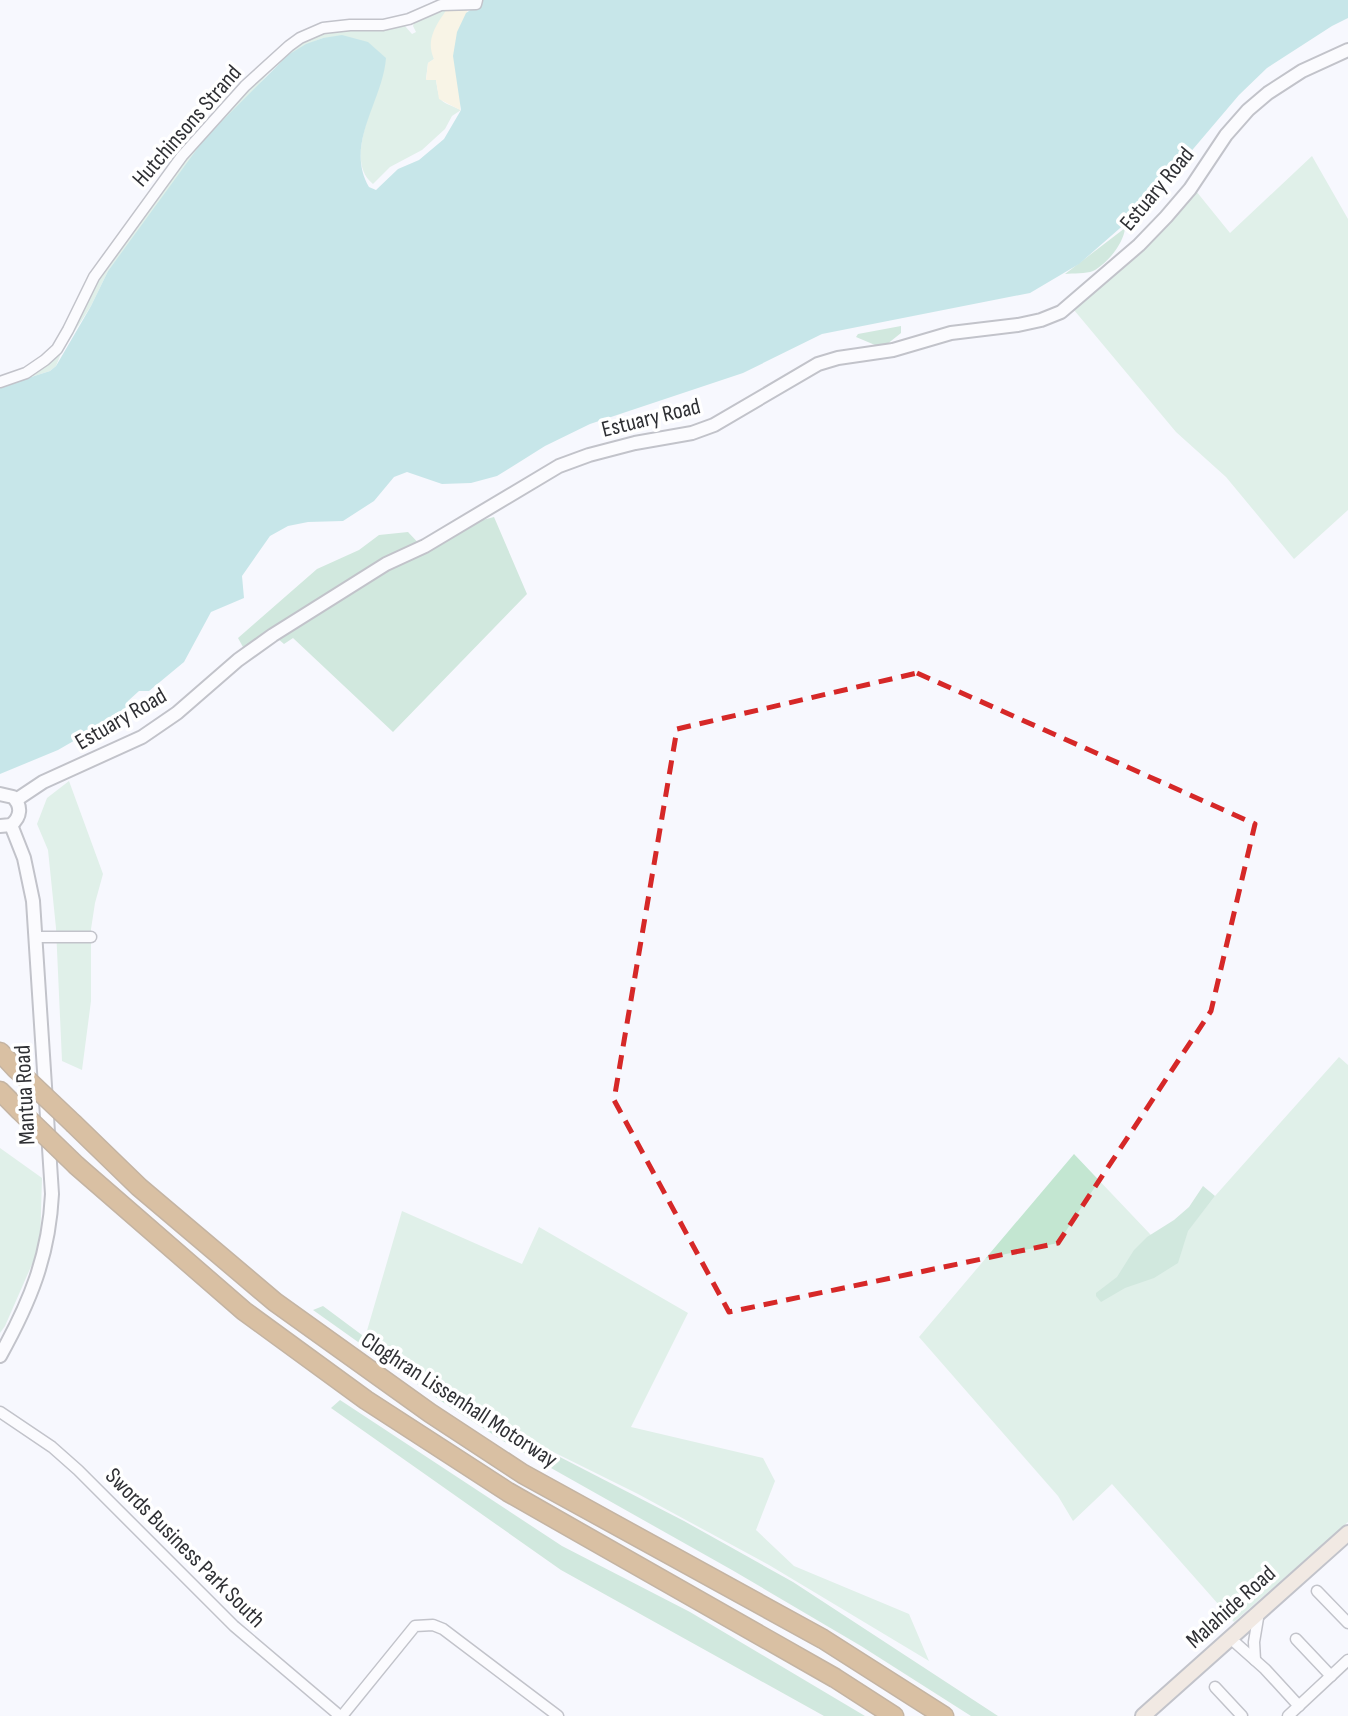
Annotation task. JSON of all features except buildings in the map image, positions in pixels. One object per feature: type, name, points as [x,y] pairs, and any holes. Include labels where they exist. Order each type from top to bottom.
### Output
[{"type":"highway","name":"Cloghran Lissenhall Motorway","points":[[0,1052],[167,1211],[275,1302],[430,1413],[523,1474],[822,1639],[944,1716]]},
{"type":"highway","points":[[0,1091],[77,1166],[244,1311],[366,1400],[508,1492],[835,1678],[894,1716]]},
{"type":"main road","name":"Malahide Road","points":[[1143,1716],[1348,1533]]},
{"type":"street","name":"Hutchinsons Strand","points":[[0,382],[26,373],[57,349],[94,277],[182,156],[238,94],[289,46],[323,28],[383,25],[409,19],[441,5],[476,2]]},
{"type":"street","name":"Estuary Road","points":[[16,800],[43,782],[142,737],[177,713],[238,660],[273,635],[386,564],[425,545],[559,466],[589,455],[635,443],[692,433],[714,425],[818,365],[838,358],[893,350],[951,333],[1018,326],[1061,312],[1139,245],[1166,217],[1190,189],[1226,135],[1248,110],[1302,71],[1348,50]]},
{"type":"street","points":[[0,794],[8,794],[19,805],[19,816],[6,826]]},
{"type":"street","name":"Mantua Road","points":[[0,1356],[17,1326],[36,1282],[50,1228],[52,1194],[33,901],[24,858],[6,826]]},
{"type":"street","points":[[36,937],[91,937]]},
{"type":"street","name":"Swords Business Park South","points":[[0,1412],[52,1447],[78,1470],[234,1626],[341,1716]]},
{"type":"street","points":[[1317,1591],[1348,1623]]},
{"type":"street","points":[[1255,1660],[1254,1642],[1259,1612]]},
{"type":"street","points":[[341,1716],[415,1626],[433,1625],[443,1629],[558,1716]]},
{"type":"street","points":[[1230,1638],[1299,1706]]},
{"type":"street","points":[[1296,1639],[1331,1676]]},
{"type":"street","points":[[1288,1716],[1348,1660]]},
{"type":"street","points":[[1215,1687],[1242,1716]]},
{"type":"highlighted area","points":[[917,673],[1255,824],[1211,1011],[1058,1243],[729,1312],[614,1100],[677,729]]},
{"type":"green space","points":[[437,9],[447,9],[431,44],[434,59],[428,63],[426,79],[436,80],[442,100],[461,110],[452,116],[445,129],[422,150],[390,167],[373,184],[362,167],[361,157],[363,135],[372,104],[323,38],[300,49],[267,75],[149,217],[108,271],[56,366],[50,371],[0,387],[0,382],[45,360],[94,277],[216,117],[300,38],[350,25],[353,30],[405,26],[412,34],[416,32],[413,26],[415,20]]},
{"type":"green space","points":[[1312,156],[1348,219],[1348,510],[1294,559],[1226,477],[1176,432],[1074,310],[1154,239],[1196,191],[1230,233]]},
{"type":"green space","points":[[1125,228],[1118,246],[1098,268],[1087,273],[1065,274]]},
{"type":"green space","points":[[901,326],[901,333],[886,345],[875,345],[856,337],[858,334]]},
{"type":"green space","points":[[494,517],[527,594],[393,732],[293,638],[284,644],[270,632],[243,647],[238,638],[317,569],[359,550],[379,535],[408,532],[425,550],[475,522]]},
{"type":"green space","points":[[69,781],[103,874],[91,929],[91,1001],[82,1070],[62,1061],[56,928],[48,850],[37,824],[47,798]]},
{"type":"green space","points":[[1339,1057],[1348,1065],[1348,1522],[1234,1622],[1112,1484],[1073,1521],[1058,1496],[919,1337],[1074,1154],[1169,1254],[1215,1196]]},
{"type":"green space","points":[[0,1148],[42,1178],[40,1246],[0,1333]]},
{"type":"green space","points":[[1203,1186],[1215,1196],[1188,1231],[1178,1263],[1154,1278],[1125,1288],[1101,1302],[1096,1293],[1117,1277],[1134,1250],[1147,1237],[1189,1207]]},
{"type":"green space","points":[[402,1211],[522,1264],[539,1227],[688,1313],[631,1427],[763,1458],[775,1481],[756,1530],[794,1566],[909,1614],[929,1661],[769,1565],[638,1494],[511,1431],[366,1334]]},
{"type":"green space","points":[[323,1306],[496,1424],[684,1521],[793,1582],[998,1716],[971,1716],[861,1646],[732,1570],[503,1441],[441,1401],[313,1310]]},
{"type":"green space","points":[[340,1400],[562,1546],[690,1612],[865,1716],[824,1716],[561,1570],[331,1408]]},
{"type":"sand","points":[[468,8],[460,110],[439,99],[436,80],[426,80],[428,63],[434,59],[431,45],[439,20],[447,9]]},
{"type":"water","points":[[476,0],[1348,0],[1348,18],[1267,68],[1239,95],[1143,208],[1079,264],[1030,293],[822,334],[743,373],[590,424],[545,446],[497,476],[471,483],[442,484],[407,472],[394,477],[374,501],[343,521],[308,522],[288,526],[270,536],[242,576],[244,598],[211,612],[184,662],[149,691],[139,691],[128,701],[124,712],[58,750],[0,774],[0,387],[50,371],[56,366],[108,271],[205,138],[288,55],[306,44],[342,35],[368,42],[386,58],[363,139],[362,171],[369,187],[376,190],[398,169],[419,160],[444,139],[461,110],[453,56],[457,32],[466,13],[478,5]]}]
